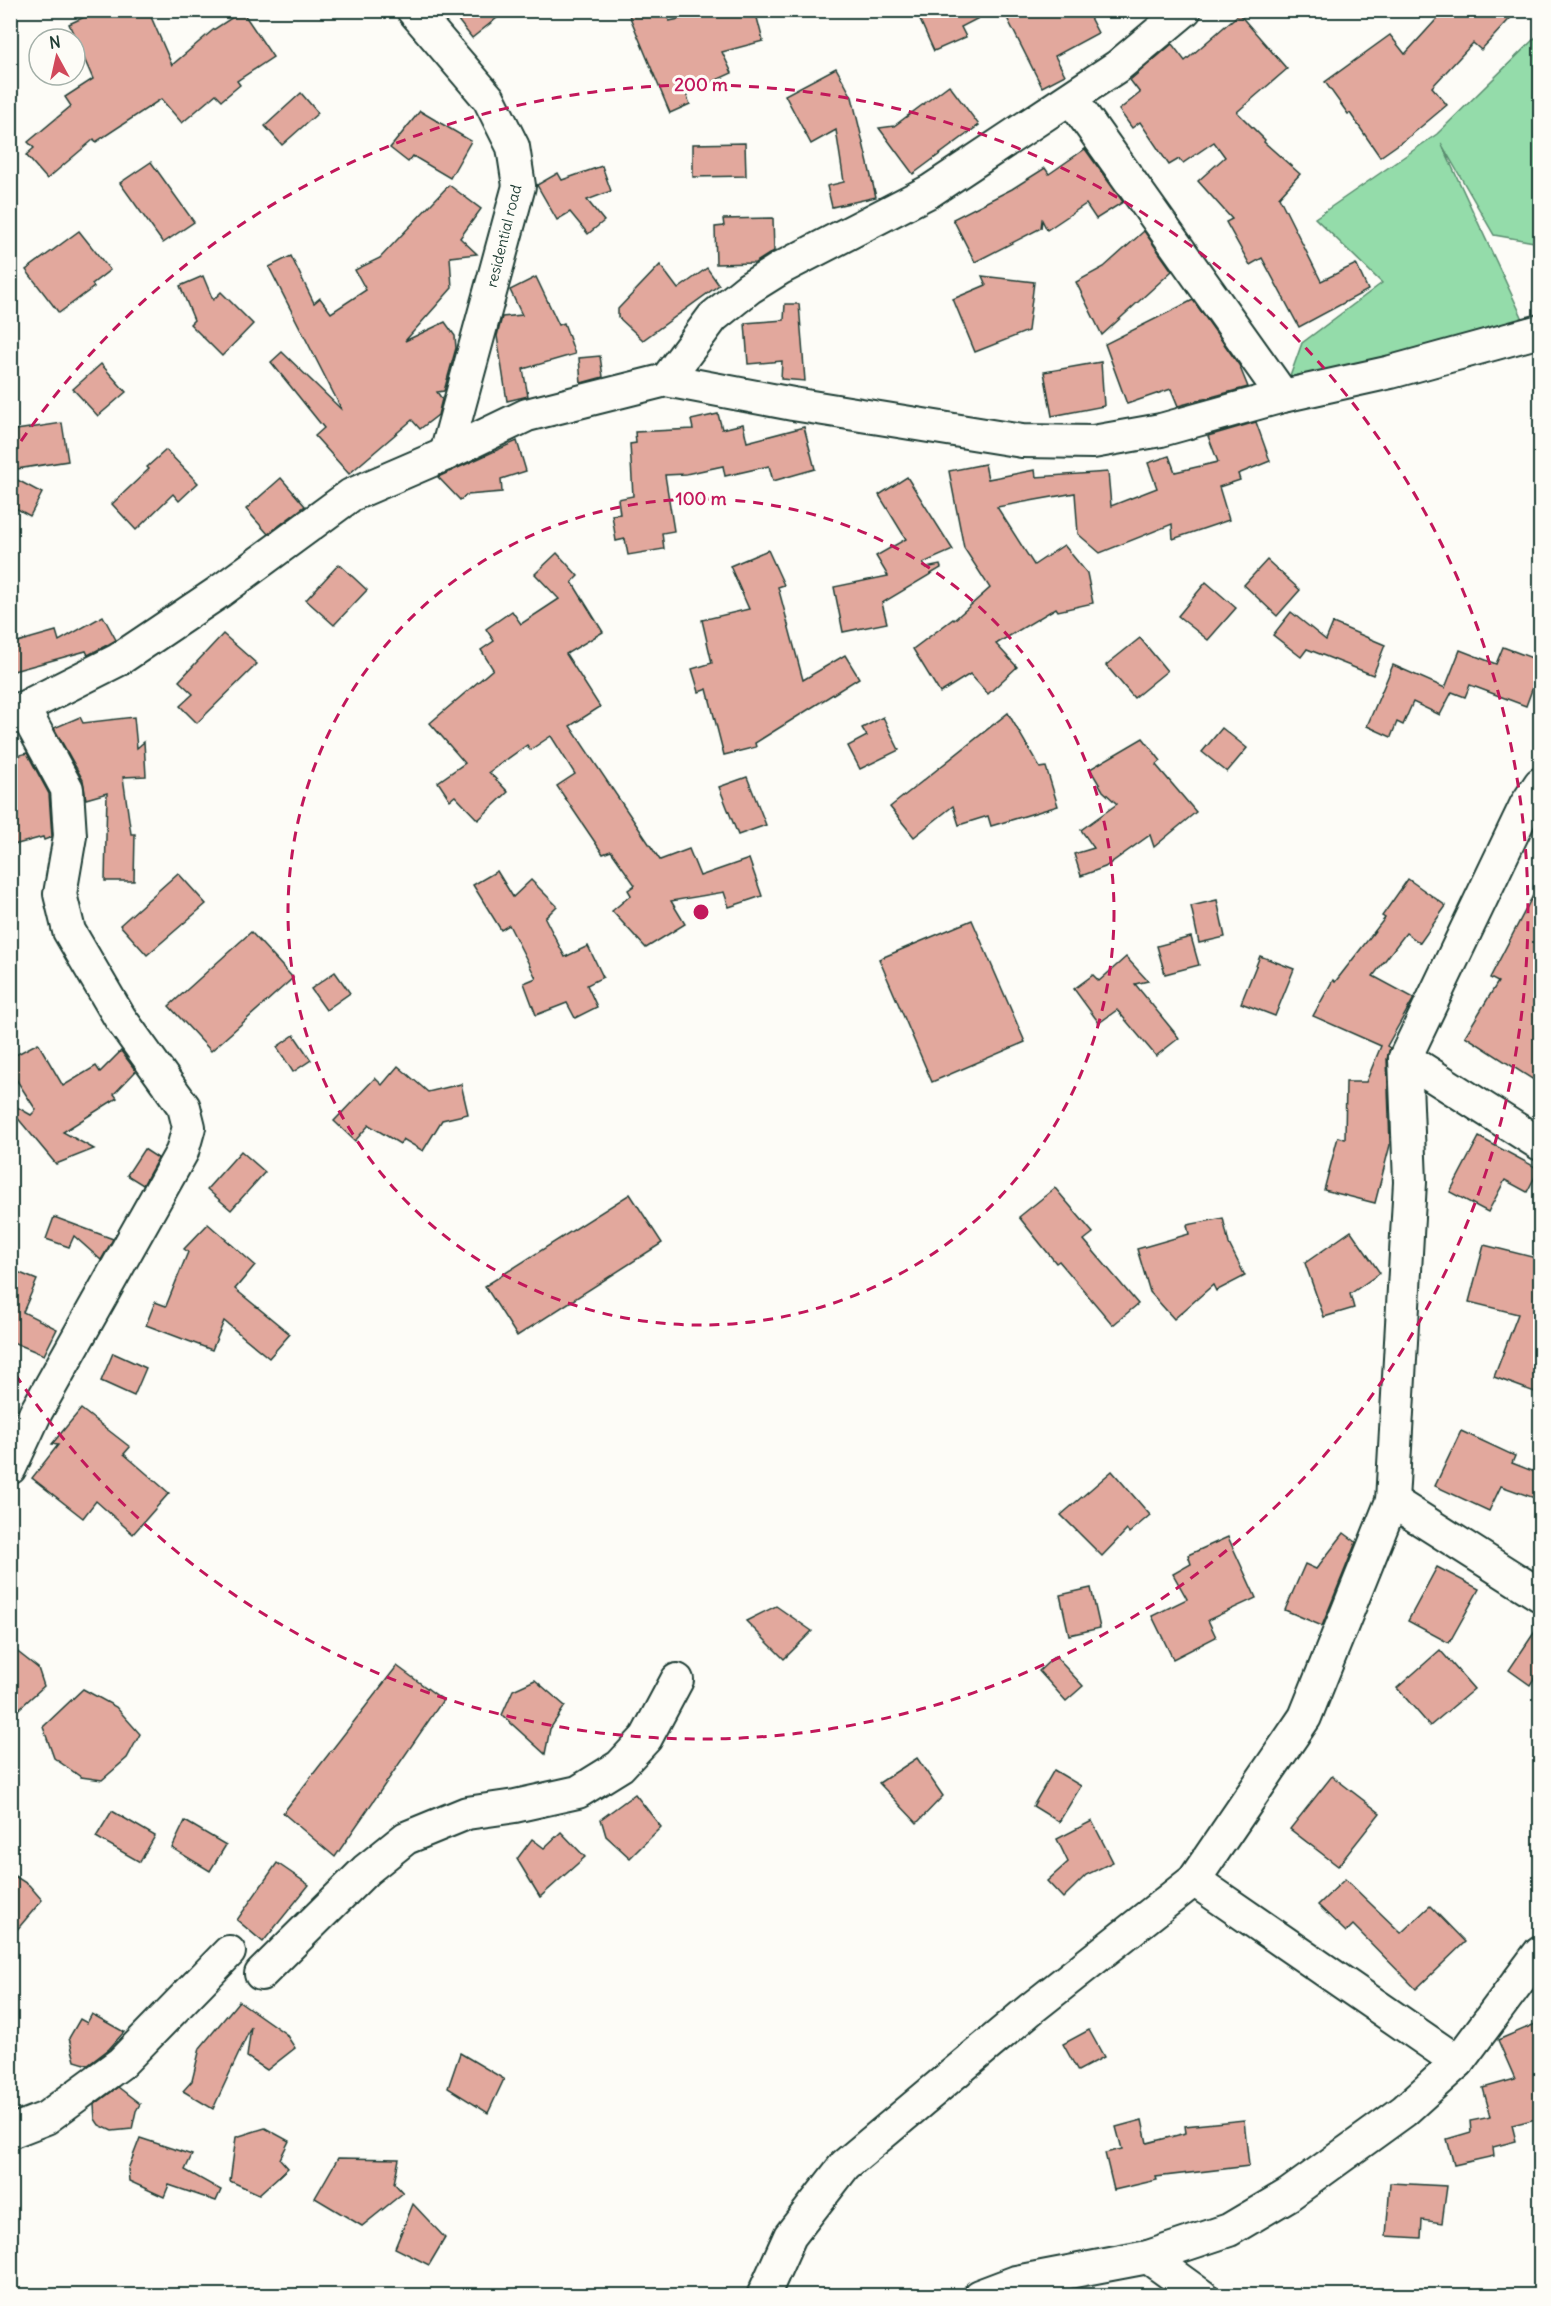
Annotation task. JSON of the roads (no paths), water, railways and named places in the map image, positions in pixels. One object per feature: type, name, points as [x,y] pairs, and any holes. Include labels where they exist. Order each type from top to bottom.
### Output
[{"type":"street","name":"residential road","points":[[412,10],[489,99],[513,147],[519,186],[446,454]]},
{"type":"street","points":[[666,380],[713,317],[749,288],[782,268],[930,190],[1118,66],[1185,10]]},
{"type":"street","points":[[1071,98],[1283,396]]},
{"type":"street","points":[[10,1468],[23,1408],[182,1152],[189,1127],[184,1107],[120,1018],[69,931],[60,894],[70,836],[67,789],[17,710],[117,660],[219,592],[351,495],[446,454],[527,415],[666,380],[793,404],[1022,441],[1092,442],[1161,430],[1283,396],[1390,372],[1540,331]]},
{"type":"street","points":[[763,2295],[790,2236],[846,2165],[1032,2007],[1194,1880],[1305,1717],[1392,1501],[1410,1182],[1405,1058],[1526,805],[1540,784]]},
{"type":"street","points":[[1405,1058],[1540,1144]]},
{"type":"street","points":[[1392,1501],[1540,1595]]},
{"type":"street","points":[[261,1974],[366,1870],[406,1838],[467,1813],[515,1806],[578,1792],[620,1766],[646,1738],[677,1680]]},
{"type":"street","points":[[1194,1880],[1458,2062]]},
{"type":"street","points":[[10,2132],[46,2118],[121,2063],[229,1952]]},
{"type":"street","points":[[979,2295],[1016,2282],[1148,2257],[1228,2230],[1288,2195],[1404,2111],[1458,2062],[1540,1952]]},
{"type":"street","points":[[1148,2257],[1202,2295]]}]
